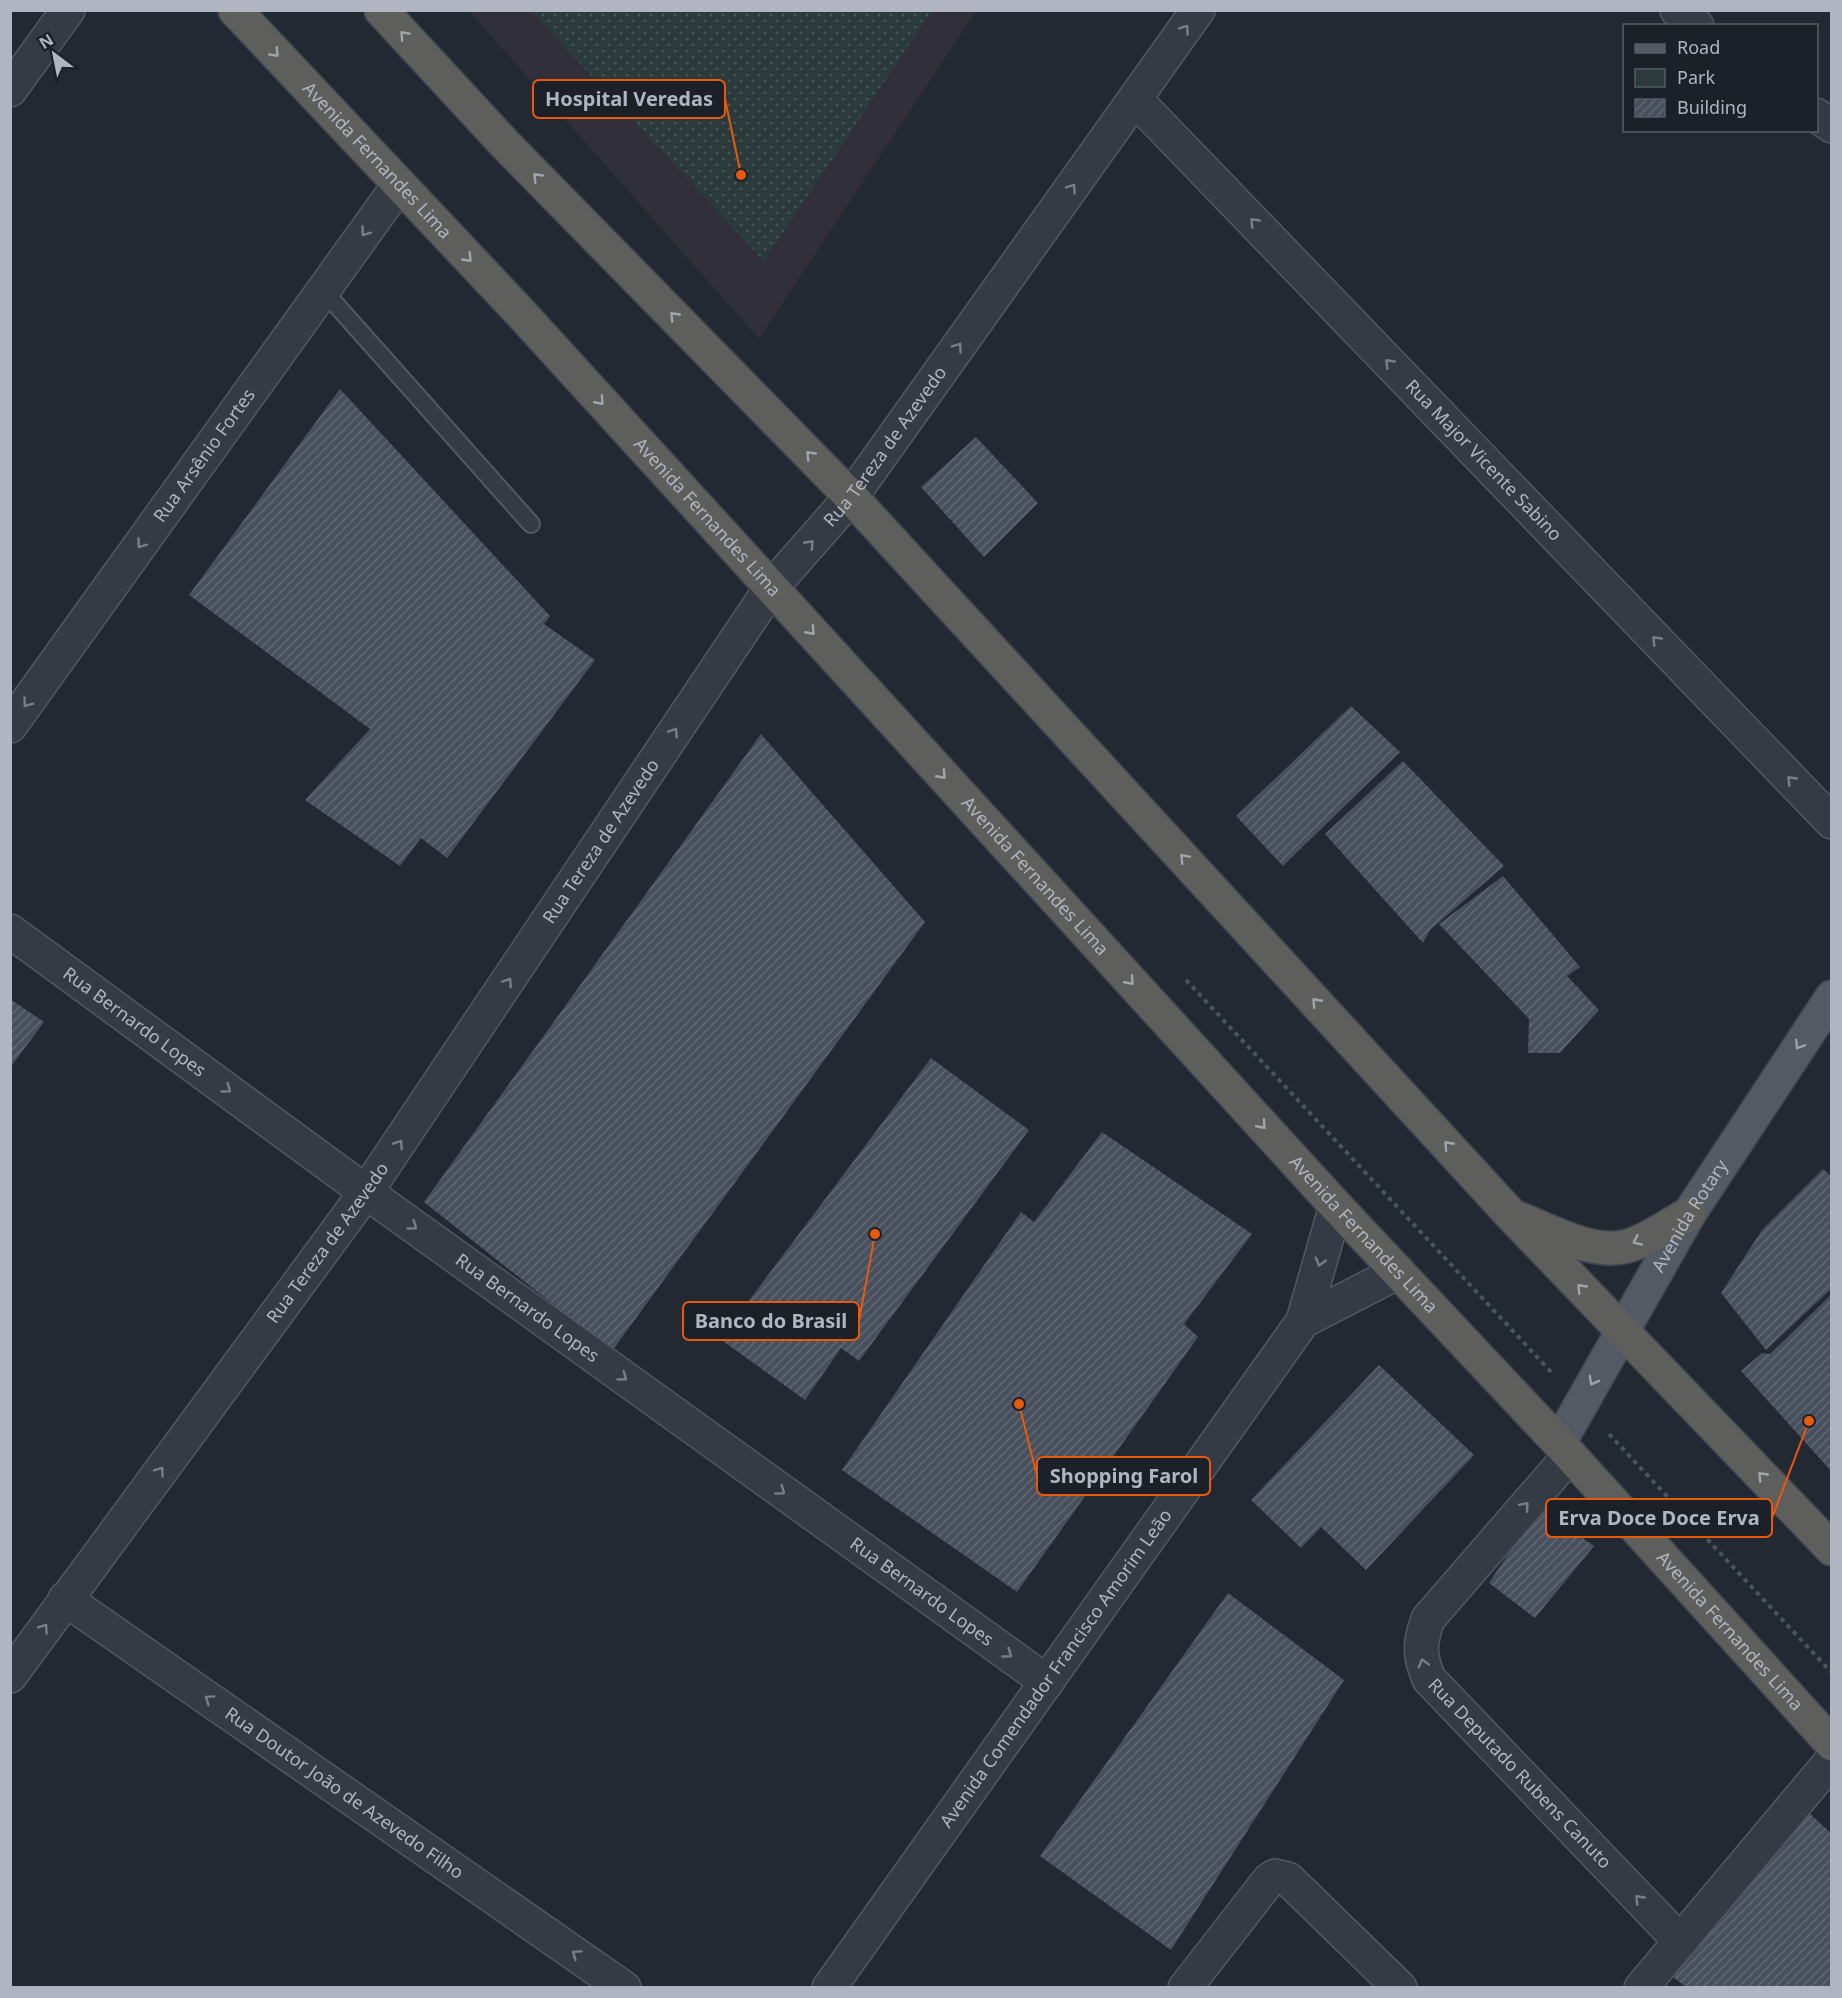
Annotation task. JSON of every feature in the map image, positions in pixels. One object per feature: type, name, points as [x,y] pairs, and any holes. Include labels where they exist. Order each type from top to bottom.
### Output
[{"type":"highway","name":"Avenida Fernandes Lima","points":[[235,10],[517,309],[1336,1206],[1565,1449],[1832,1744]]},
{"type":"highway","points":[[381,10],[504,143],[851,497],[1513,1216],[1832,1549]]},
{"type":"highway","points":[[1513,1216],[1584,1243],[1605,1248],[1631,1245],[1689,1214]]},
{"type":"main road","name":"Avenida Rotary","points":[[1565,1449],[1622,1330],[1689,1214],[1832,997]]},
{"type":"street","points":[[10,90],[68,10]]},
{"type":"street","name":"Rua Tereza de Azevedo","points":[[10,1676],[366,1192],[771,588],[851,497],[1198,10]]},
{"type":"street","points":[[1677,10],[1694,24]]},
{"type":"street","name":"Rua Major Vicente Sabino","points":[[1135,99],[1832,822]]},
{"type":"street","points":[[1818,116],[1832,126]]},
{"type":"street","name":"Rua Arsênio Fortes","points":[[10,726],[399,185]]},
{"type":"street","name":"Rua Bernardo Lopes","points":[[10,931],[366,1192],[1047,1682]]},
{"type":"street","name":"Avenida Comendador Francisco Amorim Leão","points":[[829,1988],[1303,1320],[1336,1206]]},
{"type":"street","name":"Avenida Comendador Francisco Amorim Leão","points":[[1303,1320],[1398,1272]]},
{"type":"street","name":"Rua Deputado Rubens Canuto","points":[[1565,1449],[1428,1619],[1422,1635],[1420,1659],[1429,1680],[1680,1941]]},
{"type":"street","name":"Rua Doutor João de Azevedo Filho","points":[[65,1599],[624,1988]]},
{"type":"street","points":[[1641,1988],[1832,1760]]},
{"type":"street","points":[[1185,1988],[1269,1880],[1275,1876],[1288,1879],[1400,1988]]},
{"type":"lane","points":[[323,291],[531,524]]},
{"type":"shaded area","points":[[469,11],[976,11],[759,339]]},
{"type":"green space","points":[[531,11],[932,11],[764,261]]},
{"type":"building","points":[[340,389],[550,616],[544,624],[595,660],[447,858],[421,838],[400,866],[305,800],[370,729],[189,595]]},
{"type":"building","points":[[976,437],[1038,503],[984,557],[921,487]]},
{"type":"building","points":[[1351,706],[1400,752],[1283,866],[1236,816]]},
{"type":"building","points":[[761,734],[925,922],[612,1351],[424,1202]]},
{"type":"building","points":[[1403,761],[1504,866],[1430,930],[1423,943],[1325,834]]},
{"type":"building","points":[[1503,876],[1580,967],[1567,976],[1599,1010],[1560,1053],[1528,1053],[1529,1019],[1439,924]]},
{"type":"building","points":[[10,999],[44,1022],[10,1068]]},
{"type":"building","points":[[931,1058],[1029,1130],[859,1361],[841,1348],[805,1400],[720,1339]]},
{"type":"building","points":[[1102,1132],[1252,1234],[1184,1324],[1198,1337],[1017,1592],[842,1470],[1021,1212],[1034,1222]]},
{"type":"building","points":[[1823,1169],[1832,1177],[1832,1288],[1766,1350],[1721,1293],[1762,1230]]},
{"type":"building","points":[[1832,1294],[1832,1472],[1741,1371],[1762,1353],[1770,1354]]},
{"type":"building","points":[[1379,1365],[1474,1455],[1366,1570],[1321,1527],[1301,1548],[1251,1500]]},
{"type":"building","points":[[1539,1508],[1594,1546],[1535,1618],[1489,1583]]},
{"type":"building","points":[[1228,1593],[1344,1680],[1171,1950],[1040,1856]]},
{"type":"building","points":[[1809,1813],[1832,1834],[1832,1988],[1687,1988],[1673,1977]]},
{"type":"place","name":"Hospital Veredas","points":[[741,175]]},
{"type":"place","name":"Banco do Brasil","points":[[875,1234]]},
{"type":"place","name":"Shopping Farol","points":[[1019,1404]]},
{"type":"place","name":"Erva Doce Doce Erva","points":[[1809,1421]]}]
